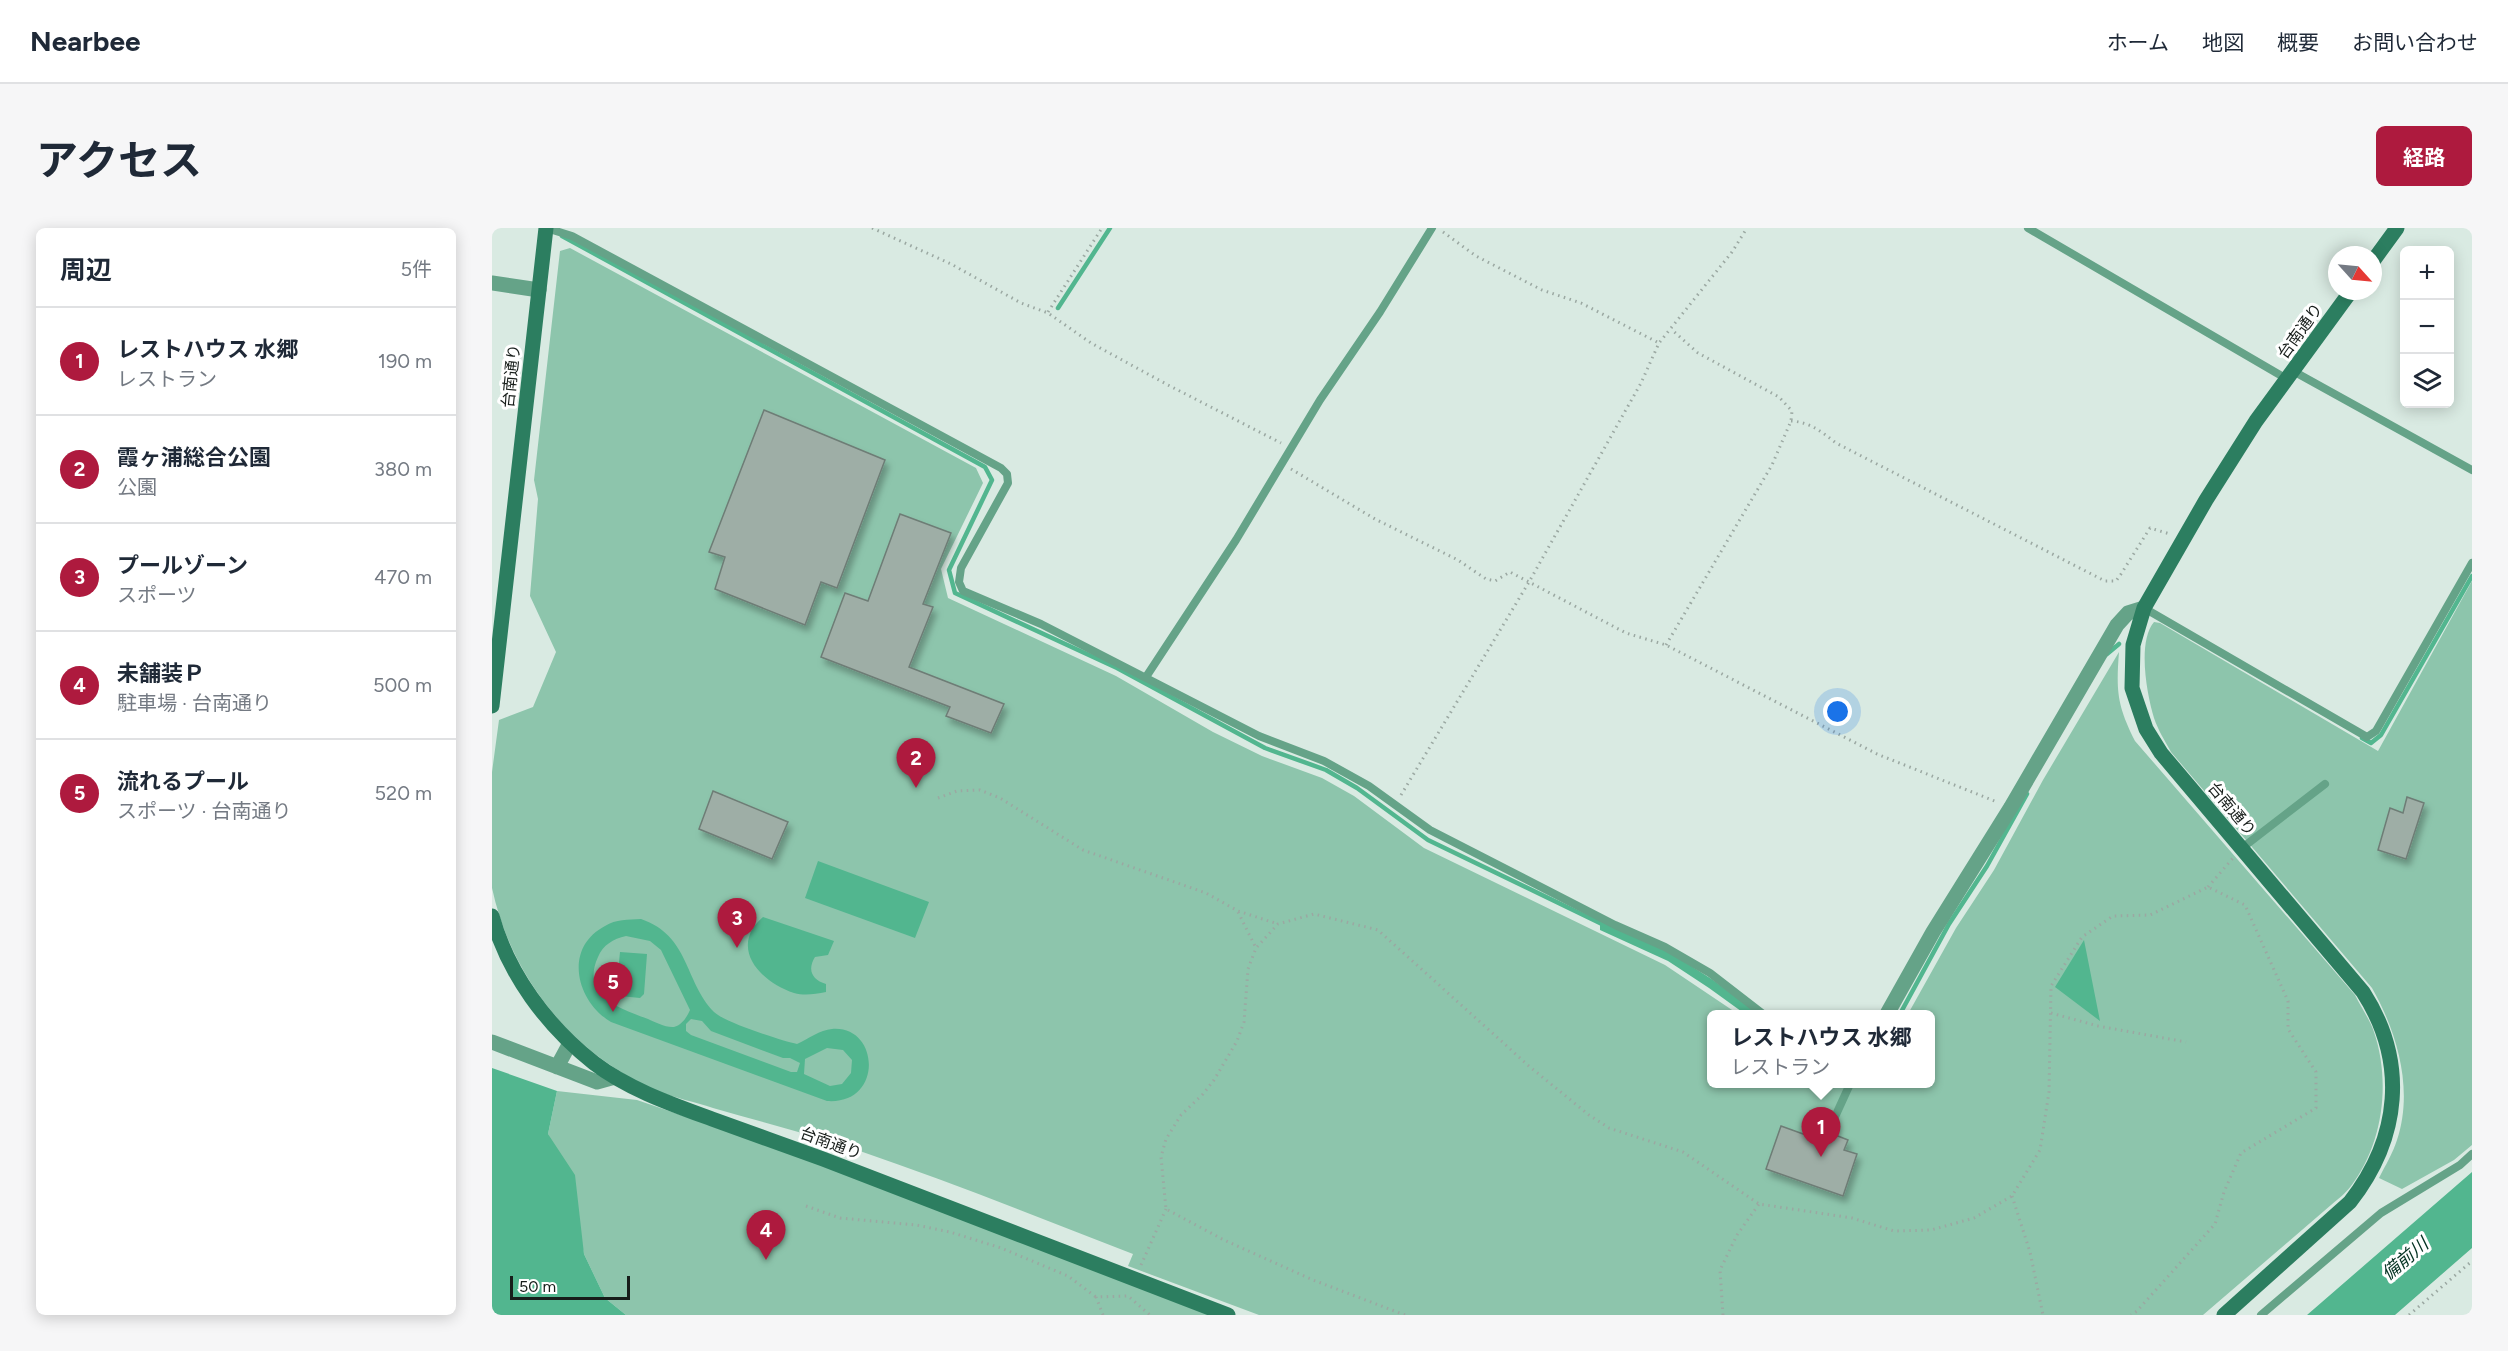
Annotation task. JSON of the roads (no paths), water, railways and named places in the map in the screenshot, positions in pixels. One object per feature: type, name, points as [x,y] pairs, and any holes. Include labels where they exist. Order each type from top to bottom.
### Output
[{"type":"street","name":"台南通り","points":[[492,706],[546,228]]},
{"type":"street","points":[[2382,249],[2397,228]]},
{"type":"street","points":[[492,283],[539,290]]},
{"type":"street","name":"台南通り","points":[[2224,1315],[2350,1202],[2364,1184],[2386,1139],[2393,1094],[2388,1050],[2374,1008],[2346,970],[2161,753],[2146,729],[2132,687],[2133,645],[2144,608],[2183,540],[2256,421],[2344,300]]},
{"type":"street","points":[[1889,1010],[1933,932],[2011,807],[2117,625],[2128,614],[2144,608]]},
{"type":"street","name":"台南通り","points":[[492,916],[504,948],[529,993],[547,1018],[570,1043],[615,1077],[673,1105],[941,1204],[1228,1315]]},
{"type":"street","points":[[492,1042],[597,1082],[615,1077]]},
{"type":"street","points":[[557,1067],[570,1043]]},
{"type":"lane","points":[[546,228],[572,236],[1001,468],[1007,474],[1008,483],[961,568],[959,582],[963,591],[1041,624],[1259,736],[1324,761],[1369,786],[1430,830],[1665,947],[1710,973],[1758,1010]]},
{"type":"lane","points":[[1146,677],[1236,540],[1320,400],[1434,228]]},
{"type":"lane","points":[[2028,228],[2290,375],[2472,470]]},
{"type":"lane","points":[[2144,608],[2367,737],[2376,731],[2472,563]]},
{"type":"lane","points":[[2242,848],[2325,784]]},
{"type":"lane","points":[[1834,1119],[1848,1088]]},
{"type":"lane","points":[[2261,1315],[2381,1213],[2460,1165],[2472,1155]]},
{"type":"water","points":[[818,861],[929,902],[915,938],[805,898]]},
{"type":"water","points":[[763,917],[834,941],[828,955],[815,957],[811,966],[814,977],[826,984],[826,992],[806,995],[794,993],[781,988],[760,972],[748,951],[748,940],[753,928]]},
{"type":"water","points":[[641,919],[669,936],[685,960],[704,1000],[714,1012],[729,1021],[797,1044],[832,1029],[848,1031],[859,1039],[867,1051],[869,1065],[866,1079],[859,1091],[846,1099],[827,1101],[611,1022],[599,1013],[589,1001],[579,974],[579,961],[583,947],[592,936],[609,924]],"holes":[[[626,936],[650,941],[661,950],[690,1010],[686,1018],[674,1027],[664,1026],[626,1011],[606,999],[594,982],[594,970],[603,949],[609,943]],[[691,1019],[702,1021],[711,1031],[783,1058],[790,1058],[800,1063],[797,1072],[791,1072],[691,1035],[686,1031],[686,1024]],[[827,1048],[843,1050],[852,1060],[851,1073],[842,1084],[830,1086],[804,1074],[805,1059]]]},
{"type":"water","points":[[1600,920],[1671,953],[1754,1010],[1739,1010],[1668,961],[1600,930]]},
{"type":"water","points":[[2084,940],[2100,1021],[2055,987]]},
{"type":"water","points":[[620,952],[647,954],[644,994],[640,998],[620,996],[616,993]]},
{"type":"water","points":[[492,1068],[557,1091],[548,1134],[575,1175],[584,1254],[605,1298],[626,1315],[492,1315]]},
{"type":"water","name":"備前川","points":[[2472,1172],[2472,1248],[2395,1315],[2307,1315]]},
{"type":"waterway","points":[[1058,308],[1110,228]]},
{"type":"waterway","points":[[562,236],[985,467],[992,480],[949,570],[955,593],[1117,668],[1265,748],[1326,770],[1357,788],[1428,840],[1604,925]]},
{"type":"waterway","points":[[2362,738],[2371,743],[2381,735],[2472,576]]},
{"type":"waterway","points":[[2107,654],[2119,644]]},
{"type":"waterway","points":[[1902,1010],[1949,924],[1987,866],[2027,794]]},
{"type":"place","name":"霞ヶ浦総合公園","points":[[916,788]]},
{"type":"place","name":"プールゾーン","points":[[737,948]]},
{"type":"place","name":"流れるプール","points":[[613,1012]]},
{"type":"place","name":"レストハウス 水郷","points":[[1821,1157]]},
{"type":"place","name":"未舗装Ｐ","points":[[766,1260]]}]
